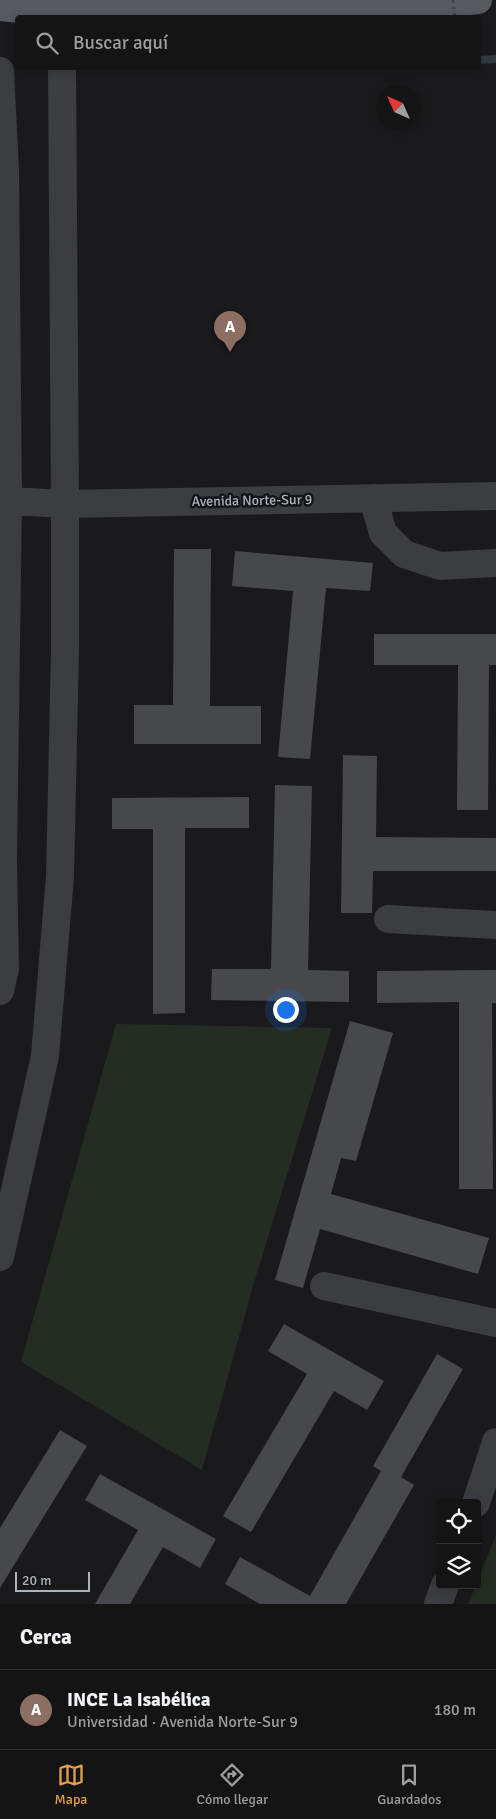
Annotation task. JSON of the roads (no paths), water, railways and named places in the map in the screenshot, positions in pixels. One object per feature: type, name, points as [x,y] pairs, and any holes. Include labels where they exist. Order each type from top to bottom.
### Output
[{"type":"main road","points":[[0,7],[61,11],[405,8],[478,0]]},
{"type":"street","points":[[0,1257],[45,1056],[60,876],[65,650],[62,70]]},
{"type":"street","points":[[0,71],[4,171],[4,448],[8,501],[1,859],[5,969],[0,991]]},
{"type":"street","name":"Avenida Norte-Sur 9","points":[[8,501],[65,504],[496,496]]},
{"type":"street","points":[[372,498],[383,533],[404,554],[440,566],[496,563]]},
{"type":"street","points":[[388,919],[496,925]]},
{"type":"street","points":[[324,1286],[496,1323]]},
{"type":"street","points":[[477,1499],[496,1442]]},
{"type":"street","points":[[438,1604],[444,1589]]},
{"type":"waterway","points":[[481,60],[496,59]]},
{"type":"place","name":"INCE La Isabélica","points":[[230,352]]}]
